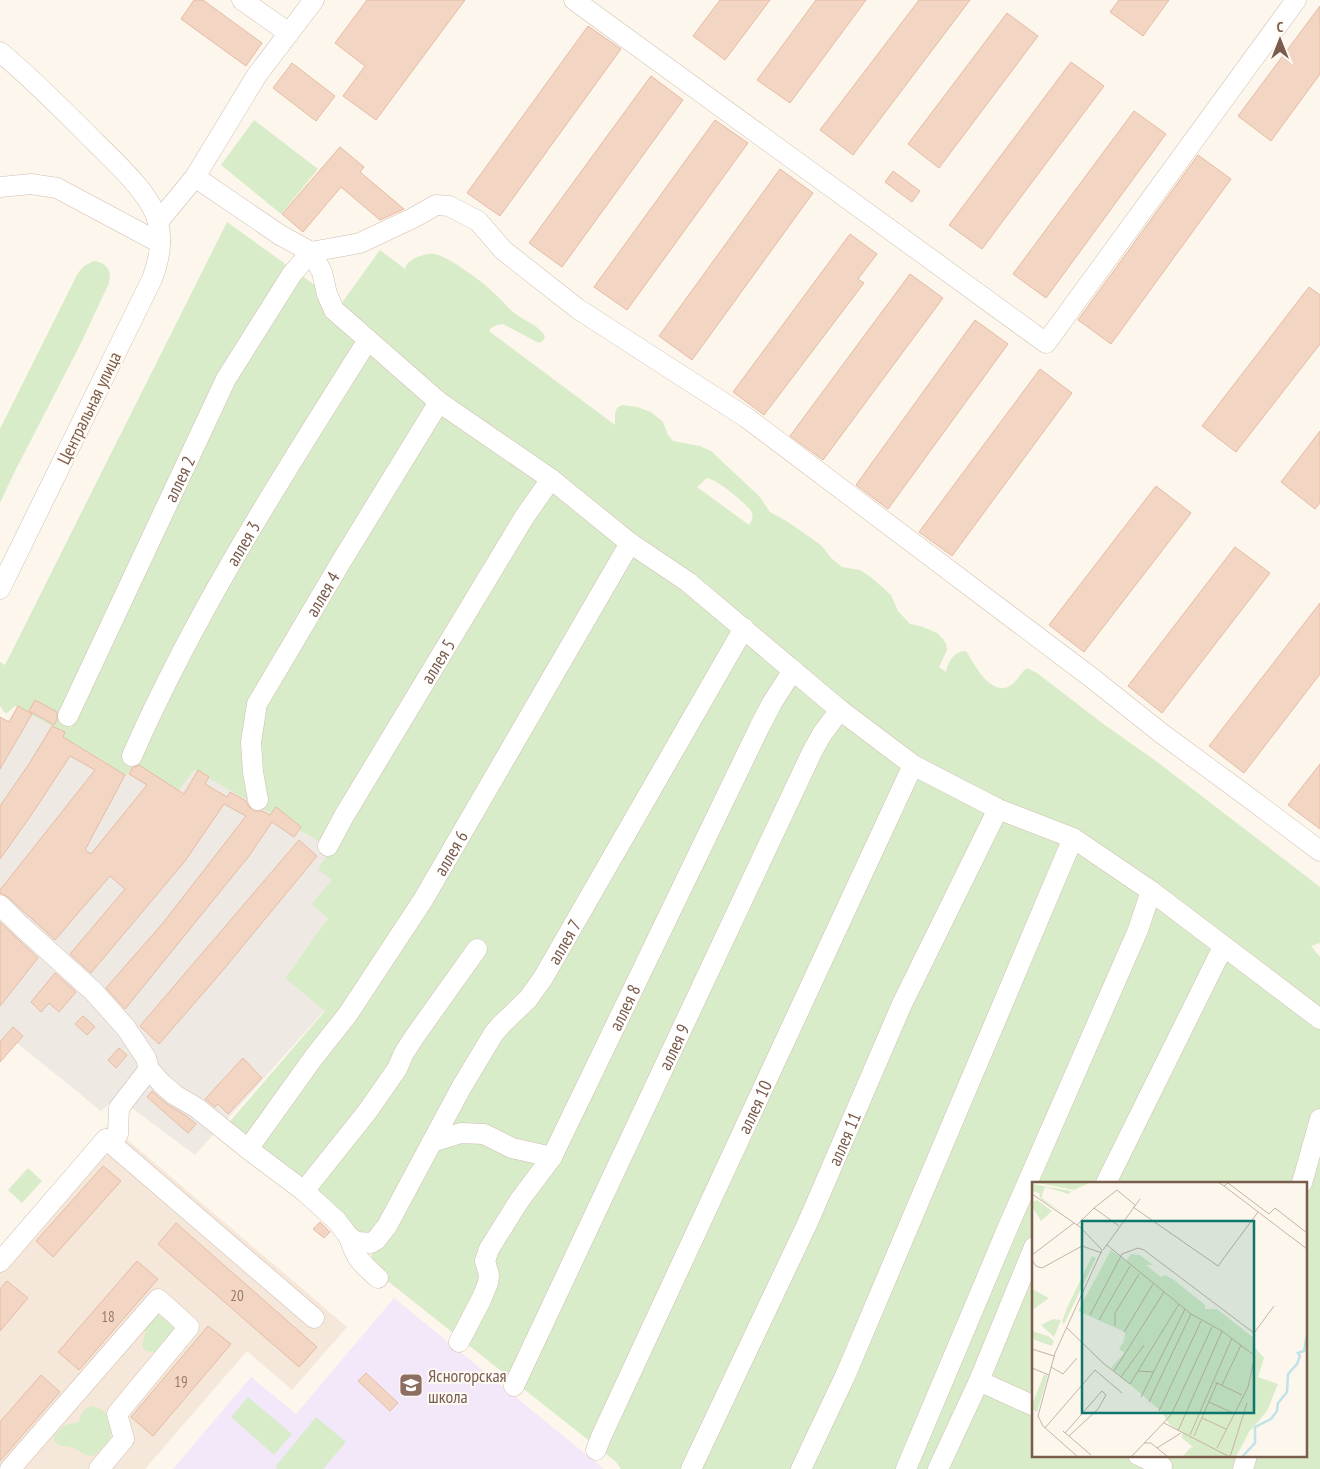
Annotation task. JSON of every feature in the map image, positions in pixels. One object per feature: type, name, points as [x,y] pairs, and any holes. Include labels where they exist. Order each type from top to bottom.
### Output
[{"type":"street","points":[[242,0],[289,33]]},
{"type":"street","points":[[0,52],[34,80],[118,165],[151,205],[158,222],[195,177],[257,75],[314,0]]},
{"type":"street","points":[[574,0],[1046,343],[1296,0]]},
{"type":"street","points":[[195,177],[280,234],[311,252],[322,272],[327,294],[334,310],[440,402],[551,479],[630,543],[688,582],[840,710],[913,765],[998,809],[1073,838],[1151,892],[1320,1019]]},
{"type":"street","points":[[0,187],[31,184],[57,188],[160,243]]},
{"type":"street","points":[[311,252],[360,244],[436,206],[449,206],[478,221],[503,250],[578,309],[747,418],[1092,678],[1161,733],[1320,851]]},
{"type":"street","name":"Центральная улица","points":[[0,589],[152,279],[158,265],[160,243],[158,222]]},
{"type":"street","name":"аллея 2","points":[[68,716],[226,379],[287,281],[311,252]]},
{"type":"street","name":"аллея 3","points":[[132,756],[192,635],[231,565],[282,478],[368,340]]},
{"type":"street","name":"аллея 4","points":[[258,800],[253,772],[251,742],[257,704],[341,562],[440,402]]},
{"type":"street","name":"аллея 5","points":[[328,846],[344,816],[520,524],[551,479]]},
{"type":"street","name":"аллея 6","points":[[248,1149],[314,1057],[348,1014],[423,900],[630,543]]},
{"type":"street","name":"аллея 7","points":[[349,1237],[358,1242],[370,1243],[376,1240],[387,1226],[461,1088],[494,1033],[528,999],[543,978],[744,628]]},
{"type":"street","name":"аллея 8","points":[[459,1342],[488,1283],[490,1275],[485,1261],[489,1249],[520,1201],[552,1157],[760,726],[793,670]]},
{"type":"street","name":"аллея 9","points":[[514,1386],[812,752],[822,734],[840,710]]},
{"type":"street","name":"аллея 10","points":[[596,1450],[913,765]]},
{"type":"street","name":"аллея 11","points":[[691,1469],[808,1222],[902,1004],[998,809]]},
{"type":"street","points":[[801,1469],[846,1374],[1073,838]]},
{"type":"street","points":[[906,1469],[1008,1227],[1138,930],[1151,892]]},
{"type":"street","points":[[0,905],[94,991],[126,1028],[146,1058],[149,1069],[156,1079],[184,1101],[197,1108],[304,1191],[337,1221],[349,1237],[355,1255],[378,1278]]},
{"type":"street","points":[[1106,1182],[1223,947]]},
{"type":"street","points":[[304,1191],[368,1112],[397,1069],[404,1053],[415,1036],[477,949]]},
{"type":"street","points":[[112,1144],[118,1134],[119,1108],[149,1069]]},
{"type":"street","points":[[1302,1182],[1320,1119]]},
{"type":"street","points":[[432,1142],[461,1134],[484,1134],[512,1148],[552,1157]]},
{"type":"street","points":[[0,1262],[106,1139],[314,1318]]},
{"type":"street","points":[[1008,1227],[1032,1237]]},
{"type":"street","points":[[938,1469],[979,1381],[1032,1252]]},
{"type":"street","points":[[10,1469],[158,1299],[189,1327],[117,1414],[124,1439],[99,1469]]},
{"type":"street","points":[[979,1381],[1032,1405]]},
{"type":"street","points":[[1141,1456],[1163,1464]]},
{"type":"street","points":[[1243,1469],[1248,1456]]},
{"type":"shaded area","points":[[17,707],[66,733],[63,739],[125,777],[132,765],[194,770],[328,846],[332,880],[328,918],[285,978],[325,1010],[195,1155],[117,1097],[101,1111],[17,1043],[0,1061],[0,735]]},
{"type":"shaded area","points":[[109,1124],[347,1327],[292,1390],[247,1351],[145,1469],[0,1469],[0,1251]]},
{"type":"shaded area","name":"Ясногорская школа","points":[[394,1298],[604,1469],[173,1469],[251,1377],[296,1414]]},
{"type":"green space","points":[[254,120],[318,169],[281,214],[221,165]]},
{"type":"green space","points":[[227,222],[341,304],[380,250],[405,269],[411,260],[429,254],[440,256],[457,264],[498,296],[514,313],[535,326],[545,336],[543,341],[539,343],[503,324],[493,327],[489,331],[615,425],[617,408],[622,405],[637,407],[651,412],[663,422],[668,435],[673,441],[700,446],[711,451],[759,496],[770,512],[821,545],[831,558],[842,567],[860,570],[872,578],[891,595],[898,611],[910,624],[937,633],[946,644],[947,650],[939,667],[946,672],[952,658],[962,651],[966,651],[978,670],[989,683],[996,687],[1010,686],[1027,668],[1037,673],[1102,723],[1156,761],[1320,887],[1320,943],[1311,946],[1320,957],[1320,1469],[621,1469],[616,1462],[380,1275],[373,1267],[371,1249],[226,1126],[325,1011],[285,978],[328,918],[311,904],[332,880],[318,870],[331,848],[194,770],[177,793],[133,765],[125,777],[62,739],[65,733],[15,706],[7,713],[4,712],[0,706],[0,662],[5,665]],"holes":[[[707,478],[748,507],[752,514],[752,520],[749,525],[697,487]]]},
{"type":"green space","points":[[94,261],[102,263],[108,268],[110,274],[109,283],[80,345],[0,503],[0,429],[78,273],[84,266]]},
{"type":"green space","points":[[28,1168],[42,1181],[22,1203],[8,1190]]},
{"type":"green space","points":[[158,1314],[173,1324],[176,1329],[161,1352],[146,1351],[142,1345],[145,1326]]},
{"type":"green space","points":[[248,1397],[292,1434],[274,1455],[231,1417]]},
{"type":"green space","points":[[92,1406],[102,1410],[111,1423],[112,1433],[106,1444],[96,1454],[91,1456],[73,1448],[57,1444],[54,1436],[57,1432],[62,1427],[79,1422],[83,1412]]},
{"type":"green space","points":[[316,1417],[346,1442],[323,1469],[277,1469],[275,1467]]},
{"type":"building","points":[[194,0],[203,0],[262,43],[246,66],[181,19]]},
{"type":"building","points":[[367,0],[465,0],[376,120],[343,96],[365,66],[335,43]]},
{"type":"building","points":[[720,0],[770,0],[725,60],[693,36]]},
{"type":"building","points":[[816,0],[866,0],[790,103],[757,80]]},
{"type":"building","points":[[919,0],[970,0],[853,155],[820,130]]},
{"type":"building","points":[[1119,0],[1169,0],[1143,36],[1110,12]]},
{"type":"building","points":[[1320,6],[1320,74],[1271,141],[1238,116]]},
{"type":"building","points":[[1007,13],[1038,36],[939,168],[908,144]]},
{"type":"building","points":[[588,26],[621,49],[500,216],[467,193]]},
{"type":"building","points":[[1071,62],[1104,86],[982,249],[949,225]]},
{"type":"building","points":[[292,63],[335,96],[316,121],[273,88]]},
{"type":"building","points":[[651,76],[683,100],[562,267],[529,243]]},
{"type":"building","points":[[1134,111],[1166,134],[1046,298],[1013,274]]},
{"type":"building","points":[[715,120],[748,143],[627,310],[594,287]]},
{"type":"building","points":[[340,147],[364,167],[360,172],[404,209],[380,220],[341,187],[303,232],[282,214]]},
{"type":"building","points":[[1198,155],[1231,179],[1111,344],[1078,320]]},
{"type":"building","points":[[780,169],[813,193],[692,360],[659,336]]},
{"type":"building","points":[[893,171],[920,191],[912,202],[885,182]]},
{"type":"building","points":[[850,234],[877,254],[858,279],[864,283],[764,415],[733,392]]},
{"type":"building","points":[[910,274],[943,298],[823,460],[790,436]]},
{"type":"building","points":[[1309,287],[1320,295],[1320,344],[1236,452],[1202,426]]},
{"type":"building","points":[[975,320],[1008,344],[888,509],[856,485]]},
{"type":"building","points":[[1040,369],[1072,393],[952,556],[919,532]]},
{"type":"building","points":[[1320,431],[1320,503],[1315,509],[1281,482]]},
{"type":"building","points":[[1156,486],[1191,513],[1084,652],[1049,625]]},
{"type":"building","points":[[1235,547],[1270,573],[1162,713],[1128,686]]},
{"type":"building","points":[[1320,603],[1320,674],[1244,773],[1209,746]]},
{"type":"building","points":[[35,700],[57,712],[57,720],[54,725],[29,711]]},
{"type":"building","points":[[18,706],[32,714],[0,769],[0,717],[9,722]]},
{"type":"building","points":[[52,726],[65,732],[63,737],[125,775],[85,850],[91,854],[147,785],[129,774],[132,768],[139,765],[184,794],[198,770],[209,777],[205,784],[227,797],[230,792],[246,801],[254,811],[262,811],[270,815],[276,807],[301,827],[294,837],[272,822],[249,856],[125,1009],[106,988],[163,923],[246,816],[224,804],[185,861],[91,973],[70,954],[125,889],[110,876],[55,940],[8,897],[0,893],[0,890],[95,770],[70,756],[0,859],[0,806]]},
{"type":"building","points":[[1320,764],[1320,829],[1288,805]]},
{"type":"building","points":[[299,840],[317,856],[219,975],[159,1044],[140,1026]]},
{"type":"building","points":[[0,922],[38,958],[0,1006]]},
{"type":"building","points":[[55,973],[76,992],[59,1012],[49,1003],[41,1012],[31,1002]]},
{"type":"building","points":[[83,1016],[95,1027],[87,1035],[75,1024]]},
{"type":"building","points":[[13,1027],[23,1036],[0,1062],[0,1042]]},
{"type":"building","points":[[119,1048],[127,1055],[116,1068],[108,1060]]},
{"type":"building","points":[[243,1058],[262,1078],[228,1114],[218,1104],[215,1107],[205,1099]]},
{"type":"building","points":[[152,1091],[196,1124],[188,1133],[147,1097]]},
{"type":"building","points":[[103,1166],[121,1181],[53,1257],[36,1241]]},
{"type":"building","points":[[320,1222],[330,1232],[324,1238],[313,1229]]},
{"type":"building","points":[[176,1223],[317,1347],[299,1367],[158,1244]]},
{"type":"building","points":[[137,1261],[158,1279],[79,1370],[58,1352]]},
{"type":"building","points":[[7,1281],[28,1298],[0,1331],[0,1289]]},
{"type":"building","points":[[208,1326],[231,1344],[153,1436],[131,1417]]},
{"type":"building","points":[[366,1373],[398,1403],[390,1411],[358,1381]]},
{"type":"building","points":[[41,1375],[60,1392],[0,1461],[0,1422]]},
{"type":"place","name":"Ясногорская школа","points":[[411,1385]]}]
